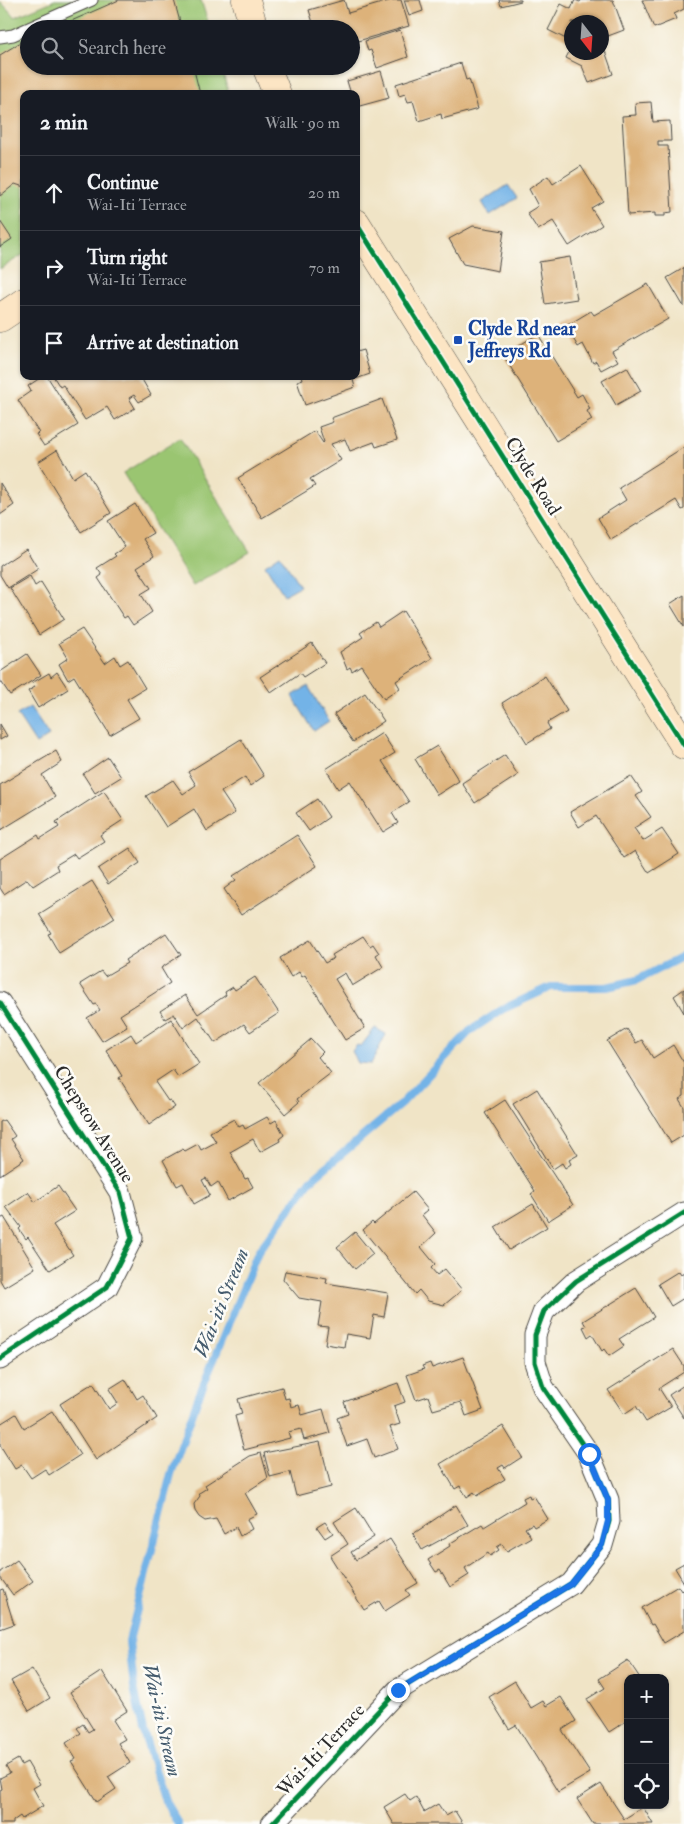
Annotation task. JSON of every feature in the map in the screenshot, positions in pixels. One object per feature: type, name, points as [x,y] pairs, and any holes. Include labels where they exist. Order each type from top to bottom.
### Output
[{"type":"street","points":[[246,0],[252,20]]},
{"type":"street","points":[[270,75],[275,90]]},
{"type":"street","name":"Clyde Road","points":[[360,229],[684,745]]},
{"type":"street","points":[[0,318],[20,305]]},
{"type":"street","name":"Chepstow Avenue","points":[[0,1003],[120,1192],[132,1238],[107,1287],[0,1359]]},
{"type":"street","name":"Wai-Iti Terrace","points":[[272,1824],[398,1690],[571,1584],[602,1545],[608,1521],[608,1500],[589,1454],[543,1387],[535,1362],[535,1335],[544,1311],[576,1281],[684,1213]]},
{"type":"lane","points":[[47,20],[92,0]]},
{"type":"lane","points":[[0,37],[20,32]]},
{"type":"green space","points":[[55,0],[201,0],[207,20],[20,20],[20,75],[224,75],[228,90],[20,90],[20,256],[0,269],[0,1],[15,17]]},
{"type":"green space","points":[[180,438],[250,552],[193,586],[123,473]]},
{"type":"water","points":[[508,185],[517,198],[490,215],[482,202]]},
{"type":"water","points":[[280,555],[300,586],[284,595],[265,565]]},
{"type":"water","points":[[308,686],[329,721],[314,731],[292,696]]},
{"type":"water","points":[[30,707],[49,736],[36,744],[17,715]]},
{"type":"water","points":[[375,1028],[386,1034],[371,1064],[358,1063],[352,1051],[357,1045],[361,1046]]},
{"type":"building","points":[[119,0],[174,0],[180,20],[73,20]]},
{"type":"building","points":[[344,0],[348,13],[392,0],[401,0],[409,26],[360,40],[360,20],[312,20],[309,10]]},
{"type":"building","points":[[404,0],[420,0],[423,11],[409,16]]},
{"type":"building","points":[[499,0],[521,0],[521,1],[501,6]]},
{"type":"building","points":[[575,0],[580,2],[581,0],[613,0],[624,30],[609,36],[609,15],[564,15],[564,38],[548,30],[561,4],[571,9]]},
{"type":"building","points":[[642,0],[684,0],[684,9],[674,14],[676,19],[654,28]]},
{"type":"building","points":[[400,30],[408,57],[377,68],[371,50],[368,51],[365,41]]},
{"type":"building","points":[[20,43],[20,75],[195,75],[199,90],[20,90],[20,186],[15,184],[0,196],[0,55]]},
{"type":"building","points":[[570,60],[608,60],[613,74],[589,83],[582,66]]},
{"type":"building","points":[[461,63],[466,80],[469,79],[478,109],[442,119],[441,114],[419,121],[413,101],[408,102],[405,94],[399,96],[396,84]]},
{"type":"building","points":[[381,71],[389,98],[360,106],[360,90],[350,90],[347,81]]},
{"type":"building","points":[[651,102],[653,122],[670,121],[671,141],[658,141],[658,146],[668,146],[672,212],[665,213],[665,216],[655,216],[655,213],[628,215],[622,116],[636,115],[635,103]]},
{"type":"building","points":[[581,166],[603,201],[591,208],[602,225],[569,246],[553,221],[538,230],[527,213],[538,206],[529,189],[548,176],[553,184]]},
{"type":"building","points":[[0,221],[12,239],[0,247]]},
{"type":"building","points":[[473,226],[504,231],[498,271],[463,264],[449,239]]},
{"type":"building","points":[[570,257],[577,299],[545,304],[539,262]]},
{"type":"building","points":[[684,268],[684,307],[667,278]]},
{"type":"building","points":[[648,284],[668,319],[612,351],[618,361],[601,370],[596,361],[593,363],[583,344],[578,347],[566,326],[591,311],[594,315]]},
{"type":"building","points":[[538,334],[577,397],[582,394],[590,409],[587,411],[592,420],[556,441],[503,355]]},
{"type":"building","points":[[363,350],[370,374],[360,378],[360,351]]},
{"type":"building","points":[[627,367],[641,391],[616,405],[602,381]]},
{"type":"building","points":[[37,380],[50,380],[78,425],[44,446],[36,434],[39,433],[18,400],[31,391],[28,386]]},
{"type":"building","points":[[56,380],[142,380],[151,395],[139,402],[134,395],[129,398],[135,408],[115,420],[107,407],[85,420],[63,385],[60,387]]},
{"type":"building","points":[[353,380],[355,387],[305,405],[297,381]]},
{"type":"building","points":[[382,399],[397,440],[376,447],[374,442],[350,451],[345,439],[331,444],[341,460],[310,479],[315,486],[262,518],[238,478],[315,431],[323,443],[319,427],[333,422],[331,418]]},
{"type":"building","points":[[684,447],[684,509],[682,510],[676,500],[611,540],[598,518],[626,500],[619,488]]},
{"type":"building","points":[[57,450],[73,478],[85,470],[111,513],[81,532],[38,462]]},
{"type":"building","points":[[0,483],[14,505],[0,515]]},
{"type":"building","points":[[135,504],[153,533],[143,539],[154,556],[137,567],[151,588],[141,594],[152,612],[133,625],[127,616],[124,618],[98,578],[102,575],[97,568],[116,556],[114,554],[125,547],[108,521]]},
{"type":"building","points":[[26,549],[38,569],[8,588],[0,575],[0,566]]},
{"type":"building","points":[[30,576],[35,586],[41,582],[64,619],[39,635],[10,588]]},
{"type":"building","points":[[684,595],[684,627],[670,604]]},
{"type":"building","points":[[403,611],[432,658],[396,681],[400,688],[384,699],[361,665],[352,671],[350,667],[347,669],[340,652],[363,637],[360,633],[376,622],[379,627]]},
{"type":"building","points":[[82,629],[105,663],[115,656],[120,665],[128,660],[145,688],[127,699],[139,718],[110,735],[74,676],[68,680],[59,664],[68,658],[59,643]]},
{"type":"building","points":[[312,643],[325,663],[303,677],[300,673],[271,693],[260,677]]},
{"type":"building","points":[[27,654],[41,675],[10,695],[0,680],[0,672]]},
{"type":"building","points":[[57,672],[68,689],[38,708],[28,691],[35,687],[32,683],[49,673],[51,677]]},
{"type":"building","points":[[545,676],[567,711],[547,723],[550,729],[527,743],[502,703]]},
{"type":"building","points":[[365,693],[384,721],[353,742],[334,714]]},
{"type":"building","points":[[0,724],[7,736],[0,740]]},
{"type":"building","points":[[382,733],[395,753],[382,761],[409,802],[392,813],[398,823],[383,832],[350,781],[338,789],[326,769]]},
{"type":"building","points":[[241,739],[264,776],[250,786],[245,777],[221,792],[235,813],[207,831],[194,809],[166,827],[146,796],[173,780],[183,794],[196,785],[188,772]]},
{"type":"building","points":[[437,746],[459,781],[437,795],[415,759]]},
{"type":"building","points":[[56,751],[62,762],[42,775],[55,797],[1,830],[0,785]]},
{"type":"building","points":[[505,755],[518,775],[475,803],[462,783]]},
{"type":"building","points":[[108,757],[121,777],[95,793],[83,774]]},
{"type":"building","points":[[631,776],[642,792],[636,796],[651,817],[634,828],[643,841],[662,829],[679,854],[649,873],[635,851],[624,858],[596,816],[579,827],[570,812]]},
{"type":"building","points":[[104,791],[123,820],[100,835],[104,841],[77,858],[74,854],[56,865],[58,870],[33,886],[27,879],[4,894],[0,888],[0,859],[38,835],[40,839],[59,827],[56,822]]},
{"type":"building","points":[[317,799],[329,817],[309,831],[296,813]]},
{"type":"building","points":[[297,835],[317,866],[241,915],[224,889],[236,880],[233,876]]},
{"type":"building","points":[[130,848],[140,863],[108,884],[98,869]]},
{"type":"building","points":[[92,881],[115,918],[59,953],[48,934],[51,933],[39,914]]},
{"type":"building","points":[[166,933],[181,955],[161,968],[170,983],[120,1015],[127,1026],[102,1041],[87,1018],[100,1010],[96,1004],[94,1005],[80,984],[101,971],[105,976],[127,963],[125,960]]},
{"type":"building","points":[[363,936],[370,946],[373,944],[379,953],[376,955],[383,967],[352,986],[345,973],[335,979],[365,1028],[345,1040],[305,975],[302,977],[299,972],[291,977],[280,958],[310,940],[325,963],[334,958],[332,955]]},
{"type":"building","points":[[255,977],[279,1013],[250,1032],[244,1024],[215,1043],[198,1017],[183,1028],[174,1014],[165,1019],[160,1011],[185,995],[198,1014],[226,995],[225,992],[233,987],[235,990]]},
{"type":"building","points":[[684,989],[684,1013],[674,996]]},
{"type":"building","points":[[171,1019],[199,1064],[178,1077],[173,1070],[155,1082],[168,1101],[170,1100],[175,1107],[149,1125],[119,1078],[122,1076],[106,1050],[131,1034],[136,1042]]},
{"type":"building","points":[[627,1029],[636,1043],[642,1040],[653,1058],[673,1045],[684,1063],[684,1096],[679,1099],[684,1107],[684,1135],[671,1143],[607,1041]]},
{"type":"building","points":[[311,1039],[323,1052],[318,1057],[331,1073],[297,1099],[299,1102],[285,1114],[259,1083]]},
{"type":"building","points":[[537,1089],[578,1155],[569,1160],[571,1164],[565,1168],[562,1163],[553,1169],[513,1104]]},
{"type":"building","points":[[505,1100],[573,1205],[548,1221],[531,1194],[535,1191],[485,1113]]},
{"type":"building","points":[[267,1117],[271,1123],[276,1120],[284,1135],[279,1139],[280,1141],[260,1152],[253,1139],[230,1152],[245,1179],[248,1178],[253,1187],[228,1201],[218,1182],[211,1187],[206,1178],[202,1180],[210,1195],[194,1204],[183,1183],[177,1186],[163,1160],[183,1149],[185,1151],[198,1144],[201,1150],[216,1142],[210,1132],[234,1119],[239,1127],[243,1125],[245,1129]]},
{"type":"building","points":[[4,1120],[15,1136],[11,1139],[24,1159],[0,1175],[0,1122]]},
{"type":"building","points":[[58,1186],[75,1211],[53,1225],[73,1255],[50,1270],[28,1237],[26,1239],[19,1229],[21,1227],[6,1207],[28,1192],[35,1202]]},
{"type":"building","points":[[413,1192],[428,1210],[422,1215],[436,1233],[421,1247],[435,1264],[431,1268],[437,1275],[445,1269],[462,1290],[444,1305],[428,1301],[419,1290],[415,1294],[363,1230],[372,1222],[374,1224]]},
{"type":"building","points":[[533,1204],[547,1227],[509,1250],[495,1227]]},
{"type":"building","points":[[4,1217],[35,1268],[4,1287],[0,1280],[0,1219]]},
{"type":"building","points":[[355,1232],[373,1254],[355,1269],[337,1247]]},
{"type":"building","points":[[285,1271],[327,1278],[326,1283],[388,1293],[384,1317],[374,1315],[370,1338],[346,1334],[344,1347],[325,1344],[328,1327],[318,1326],[322,1302],[299,1298],[283,1279]]},
{"type":"building","points":[[679,1271],[681,1274],[684,1272],[684,1298],[671,1306],[658,1284]]},
{"type":"building","points":[[636,1288],[654,1317],[619,1339],[624,1346],[609,1356],[604,1349],[602,1351],[592,1334],[588,1337],[583,1327],[586,1326],[583,1321]]},
{"type":"building","points":[[673,1349],[684,1366],[684,1372],[659,1388],[671,1407],[646,1422],[636,1406],[624,1414],[608,1390]]},
{"type":"building","points":[[463,1357],[483,1410],[466,1416],[461,1402],[433,1410],[428,1396],[416,1400],[407,1375],[424,1369],[422,1366],[430,1363],[432,1368]]},
{"type":"building","points":[[125,1379],[137,1399],[143,1395],[157,1418],[96,1460],[60,1404],[93,1383],[109,1409],[118,1403],[109,1389]]},
{"type":"building","points":[[398,1383],[405,1402],[394,1406],[400,1424],[390,1427],[398,1449],[374,1458],[367,1439],[347,1446],[337,1418],[348,1414],[344,1402]]},
{"type":"building","points":[[684,1385],[684,1418],[669,1395]]},
{"type":"building","points":[[282,1387],[285,1399],[289,1398],[291,1407],[299,1405],[302,1415],[323,1409],[330,1433],[304,1440],[301,1429],[288,1432],[290,1438],[244,1450],[235,1416],[242,1414],[238,1399]]},
{"type":"building","points":[[52,1411],[80,1455],[49,1475],[45,1469],[31,1478],[22,1465],[15,1469],[0,1445],[0,1424],[16,1414],[24,1428]]},
{"type":"building","points":[[503,1426],[522,1457],[505,1468],[503,1465],[498,1468],[505,1479],[477,1496],[474,1492],[467,1497],[460,1486],[455,1489],[440,1464]]},
{"type":"building","points":[[320,1442],[331,1487],[296,1496],[290,1472],[270,1477],[264,1453]]},
{"type":"building","points":[[261,1453],[268,1478],[245,1493],[257,1514],[247,1519],[252,1529],[240,1536],[236,1527],[224,1534],[216,1519],[205,1521],[199,1517],[195,1511],[194,1504],[200,1496],[199,1493],[207,1488],[205,1485],[250,1456]]},
{"type":"building","points":[[529,1495],[530,1498],[534,1496],[548,1519],[534,1527],[532,1524],[525,1528],[531,1537],[507,1551],[502,1544],[497,1547],[499,1550],[490,1556],[488,1553],[465,1568],[469,1575],[450,1587],[440,1570],[436,1572],[428,1560],[450,1546],[449,1544],[482,1524],[484,1527],[525,1502],[523,1498]]},
{"type":"building","points":[[456,1505],[468,1525],[422,1550],[413,1534]]},
{"type":"building","points":[[356,1508],[374,1537],[351,1552],[356,1560],[390,1539],[418,1583],[406,1590],[410,1595],[385,1611],[379,1601],[364,1610],[330,1556],[348,1544],[334,1522]]},
{"type":"building","points":[[325,1522],[333,1533],[325,1538],[317,1527]]},
{"type":"building","points":[[17,1560],[33,1581],[13,1595],[0,1577],[0,1572]]},
{"type":"building","points":[[684,1563],[684,1583],[675,1568]]},
{"type":"building","points":[[678,1586],[681,1591],[684,1590],[684,1631],[664,1643],[642,1608]]},
{"type":"building","points":[[3,1589],[14,1624],[0,1629],[0,1590]]},
{"type":"building","points":[[628,1660],[637,1674],[624,1674],[624,1723],[609,1732],[587,1699],[605,1688],[599,1679]]},
{"type":"building","points":[[32,1669],[50,1698],[29,1711],[11,1681]]},
{"type":"building","points":[[102,1671],[127,1711],[113,1720],[125,1739],[118,1743],[130,1763],[108,1777],[116,1789],[97,1802],[71,1761],[76,1759],[66,1743],[81,1733],[77,1728],[83,1724],[88,1732],[93,1729],[70,1692]]},
{"type":"building","points":[[515,1681],[531,1708],[543,1701],[546,1706],[561,1697],[576,1721],[562,1730],[590,1773],[558,1792],[516,1725],[509,1729],[489,1697]]},
{"type":"building","points":[[18,1759],[21,1765],[27,1762],[40,1784],[33,1788],[43,1806],[22,1819],[20,1816],[13,1821],[13,1824],[0,1824],[0,1790],[2,1789],[0,1778],[10,1773],[6,1766]]},
{"type":"building","points":[[601,1784],[624,1819],[640,1809],[644,1809],[653,1824],[593,1824],[577,1799]]},
{"type":"building","points":[[405,1794],[410,1801],[416,1797],[424,1812],[438,1804],[446,1816],[455,1811],[463,1824],[394,1824],[384,1807]]},
{"type":"waterway","name":"Wai-iti Stream","points":[[178,1824],[165,1801],[143,1731],[134,1687],[129,1641],[171,1474],[198,1398],[258,1252],[311,1180],[401,1104],[470,1031],[503,1009],[551,987],[607,987],[637,980],[684,956]]},
{"type":"cycle path","points":[[360,229],[684,745]]},
{"type":"cycle path","points":[[0,1003],[120,1192],[132,1238],[107,1287],[0,1359]]},
{"type":"cycle path","points":[[272,1824],[398,1690],[571,1584],[602,1545],[609,1521],[608,1500],[589,1454],[543,1387],[535,1362],[535,1335],[544,1311],[576,1281],[684,1213]]},
{"type":"place","name":"Clyde Rd near Jeffreys Rd","points":[[458,340]]},
{"type":"route","points":[[398,1690],[571,1584],[602,1545],[608,1521],[608,1500],[589,1454]]}]
